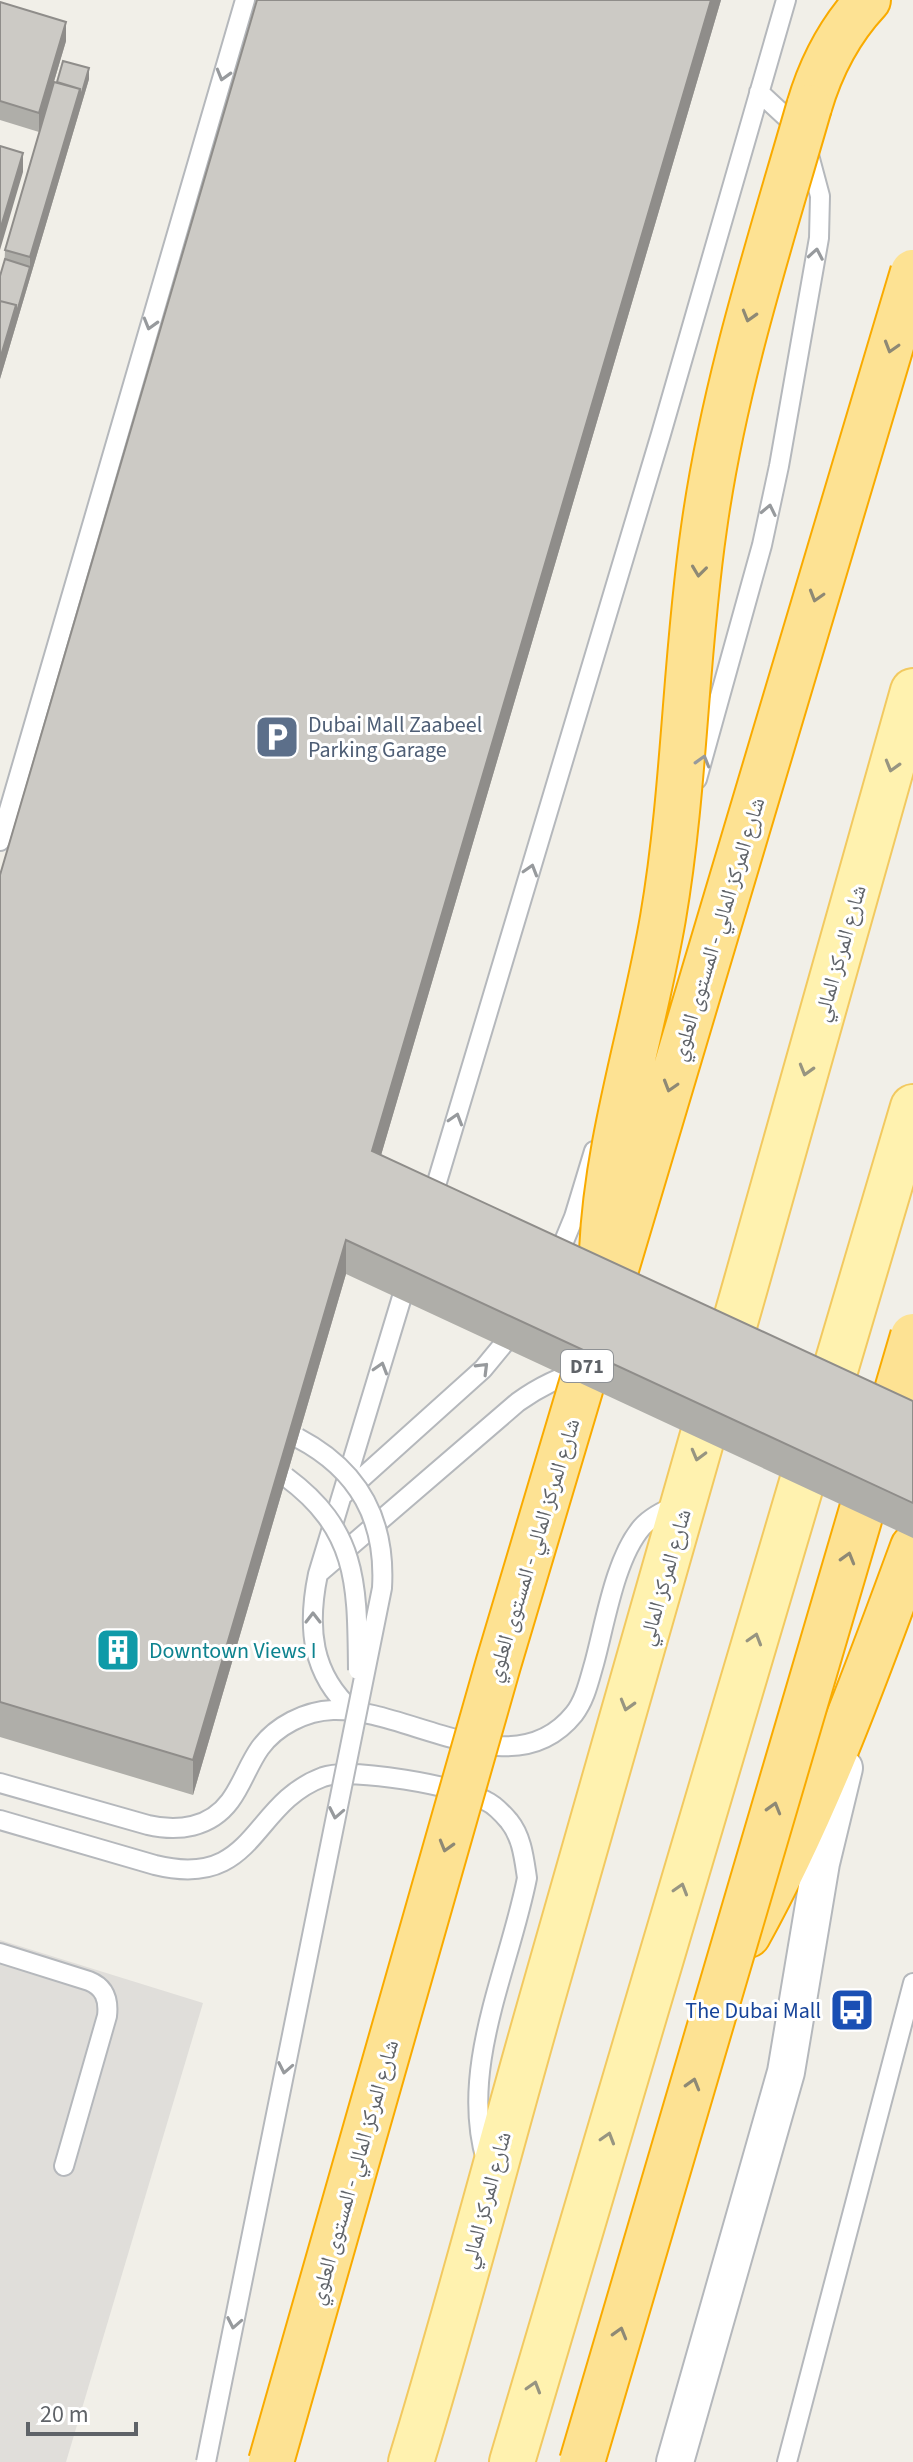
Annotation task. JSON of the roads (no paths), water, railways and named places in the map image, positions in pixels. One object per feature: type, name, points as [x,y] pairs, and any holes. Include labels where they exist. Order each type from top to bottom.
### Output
[{"type":"highway","points":[[604,1308],[602,1260],[610,1166],[663,919],[680,789],[696,593],[715,462],[744,334],[818,78],[830,51],[868,0]]},
{"type":"highway","name":"شارع المركز المالي - المستوى العلوي","points":[[271,2462],[493,1681],[913,272]]},
{"type":"highway","points":[[582,2462],[913,1336]]},
{"type":"highway","points":[[725,1976],[758,1917],[816,1795],[913,1547]]},
{"type":"main road","name":"شارع المركز المالي","points":[[411,2462],[686,1502],[707,1400],[913,691]]},
{"type":"main road","points":[[512,2462],[913,1107]]},
{"type":"main road","points":[[437,2462],[441,2408],[439,2371]]},
{"type":"street","points":[[675,2462],[786,2072],[821,1863],[834,1806],[850,1750],[913,1579]]},
{"type":"lane","points":[[0,841],[245,0]]},
{"type":"lane","points":[[428,1212],[665,419],[786,0]]},
{"type":"lane","points":[[550,1274],[574,1217],[587,1175],[762,545],[793,388],[819,238],[820,196],[809,155],[799,136],[787,118],[759,92]]},
{"type":"lane","points":[[160,291],[179,301]]},
{"type":"lane","points":[[82,558],[101,565]]},
{"type":"lane","points":[[414,1257],[318,1574],[311,1618],[313,1640],[318,1661],[339,1699],[500,1747],[528,1745],[554,1733],[575,1714],[587,1689],[630,1544],[644,1525],[663,1510],[686,1502]]},
{"type":"lane","points":[[342,1496],[483,1369],[527,1315]]},
{"type":"lane","points":[[318,1574],[518,1402],[539,1387],[564,1376],[602,1368]]},
{"type":"lane","points":[[206,2462],[383,1578],[382,1547],[370,1508],[347,1474],[316,1447],[298,1438]]},
{"type":"lane","points":[[286,1477],[320,1506],[344,1544],[351,1566],[358,1611],[356,1706]]},
{"type":"lane","points":[[0,1783],[148,1825],[185,1829],[210,1819],[229,1802],[261,1747],[276,1732],[293,1720],[312,1713],[356,1706]]},
{"type":"lane","points":[[0,1820],[174,1870],[191,1870],[223,1862],[237,1854],[280,1806],[323,1777],[370,1774],[461,1791],[488,1801],[510,1822],[523,1848],[527,1878],[478,2075],[478,2122],[491,2178]]},
{"type":"lane","points":[[0,1953],[97,1984],[107,1998],[107,2016],[64,2166]]},
{"type":"lane","points":[[787,2462],[913,1983]]},
{"type":"place","name":"Dubai Mall Zaabeel Parking Garage","points":[[277,737]]},
{"type":"place","name":"Downtown Views I","points":[[118,1650]]},
{"type":"place","name":"The Dubai Mall","points":[[852,2010]]}]
